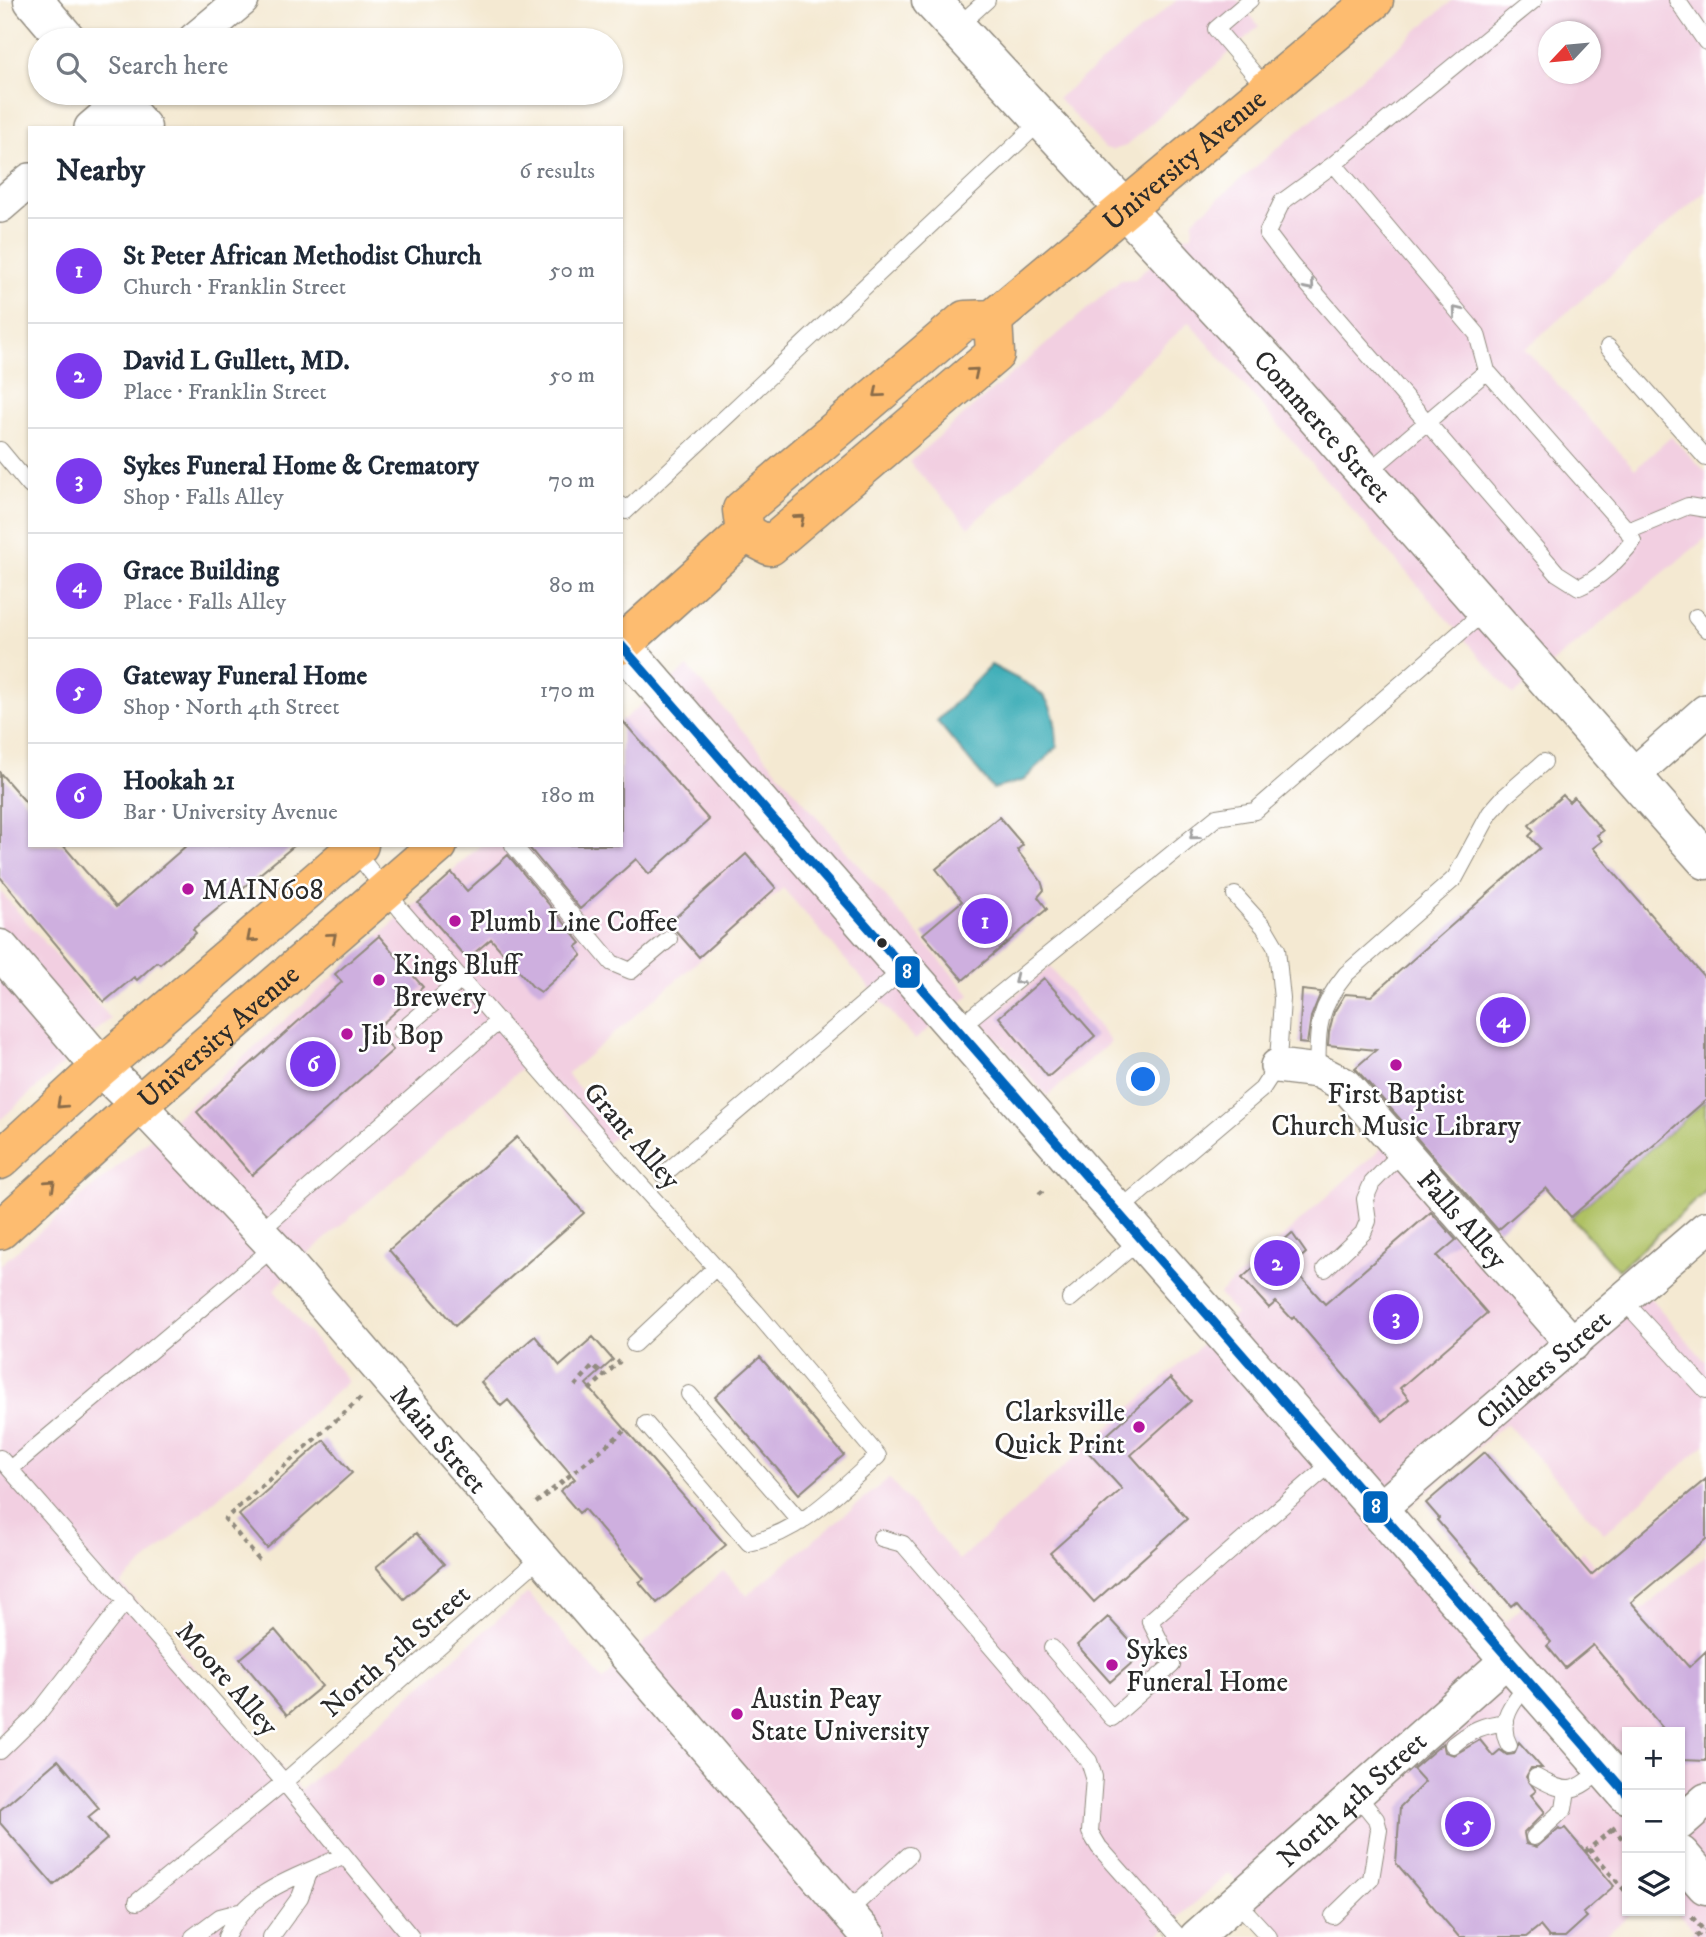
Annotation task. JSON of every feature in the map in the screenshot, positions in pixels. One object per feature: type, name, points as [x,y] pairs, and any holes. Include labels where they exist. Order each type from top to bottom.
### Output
[{"type":"main road","name":"University Avenue","points":[[623,643],[745,533],[742,510],[810,451],[965,320],[993,319],[1374,0]]},
{"type":"main road","name":"University Avenue","points":[[0,1160],[101,1067],[354,847]]},
{"type":"main road","name":"University Avenue","points":[[0,1230],[139,1104],[436,847]]},
{"type":"street","points":[[33,0],[57,28]]},
{"type":"street","points":[[208,28],[242,0]]},
{"type":"street","name":"Commerce Street","points":[[931,0],[1124,210],[1205,293],[1367,473],[1706,860]]},
{"type":"street","points":[[94,126],[125,105]]},
{"type":"street","points":[[0,206],[28,182]]},
{"type":"street","points":[[623,647],[1518,1670],[1598,1794]]},
{"type":"street","points":[[1632,776],[1706,711]]},
{"type":"street","name":"Main Street","points":[[0,949],[101,1067],[267,1239],[869,1937]]},
{"type":"street","name":"Falls Alley","points":[[1277,1066],[1318,1070],[1345,1085],[1573,1344]]},
{"type":"street","name":"Childers Street","points":[[1378,1510],[1706,1228]]},
{"type":"street","name":"North 4th Street","points":[[1196,1937],[1236,1901],[1290,1865],[1356,1794],[1518,1670]]},
{"type":"street","points":[[1685,1819],[1706,1800]]},
{"type":"street","points":[[1685,1861],[1706,1885]]},
{"type":"lane","points":[[957,28],[987,0]]},
{"type":"lane","points":[[1250,0],[1216,29],[1268,91]]},
{"type":"lane","points":[[1334,164],[1477,334],[1487,371],[1628,531],[1633,541],[1588,583],[1579,587],[1568,583],[1292,266],[1267,233],[1282,202],[1334,164],[1534,0]]},
{"type":"lane","points":[[1676,0],[1706,42]]},
{"type":"lane","points":[[623,507],[626,511],[1041,121]]},
{"type":"lane","points":[[1608,347],[1706,458]]},
{"type":"lane","points":[[1367,473],[1487,371]]},
{"type":"lane","points":[[0,450],[28,484]]},
{"type":"lane","points":[[1628,531],[1689,506],[1706,509]]},
{"type":"lane","points":[[957,1029],[1217,817],[1255,811],[1487,609]]},
{"type":"lane","points":[[1318,1070],[1323,1004],[1334,988],[1346,974],[1455,878],[1490,813],[1544,762]]},
{"type":"lane","name":"Grant Alley","points":[[354,847],[462,979],[846,1415],[878,1456],[801,1522]]},
{"type":"lane","points":[[515,847],[612,963],[631,971],[669,939]]},
{"type":"lane","points":[[1070,1299],[1129,1226],[1262,1089],[1277,1066],[1282,999],[1277,949],[1264,927],[1236,895]]},
{"type":"lane","points":[[663,1175],[904,969]]},
{"type":"lane","points":[[401,1031],[462,979]]},
{"type":"lane","points":[[5,1463],[267,1239],[499,1021]]},
{"type":"lane","points":[[1325,1269],[1363,1233],[1368,1221],[1365,1199],[1372,1183],[1403,1151]]},
{"type":"lane","points":[[634,1344],[715,1268]]},
{"type":"lane","points":[[1623,1300],[1706,1390]]},
{"type":"lane","points":[[646,1424],[749,1543],[780,1535],[801,1522],[689,1394]]},
{"type":"lane","points":[[1052,1648],[1112,1718],[1172,1665],[1150,1621],[1335,1460]]},
{"type":"lane","name":"Moore Alley","points":[[5,1463],[284,1782],[411,1937]]},
{"type":"lane","points":[[881,1538],[903,1544],[1089,1762],[1094,1777],[1090,1832],[1099,1847],[1180,1937]]},
{"type":"lane","name":"North 5th Street","points":[[137,1902],[284,1782],[541,1558]]},
{"type":"lane","points":[[0,1751],[37,1715],[126,1600]]},
{"type":"lane","points":[[1509,1745],[1504,1736],[1518,1670]]},
{"type":"lane","points":[[1453,1745],[1483,1725],[1506,1722]]},
{"type":"lane","points":[[1536,1777],[1559,1790],[1598,1794]]},
{"type":"lane","points":[[1333,1916],[1371,1878],[1379,1830],[1376,1819],[1356,1794]]},
{"type":"lane","points":[[1534,1837],[1564,1809],[1598,1794]]},
{"type":"lane","points":[[226,1937],[239,1912],[263,1892],[344,1855]]},
{"type":"lane","points":[[847,1913],[909,1855]]},
{"type":"lane","points":[[271,1937],[300,1897],[309,1873]]},
{"type":"lane","points":[[1236,1901],[1269,1937]]},
{"type":"lane","points":[[193,1937],[220,1917],[239,1912]]},
{"type":"path","points":[[1040,1194],[1045,1189]]},
{"type":"path","points":[[589,1390],[619,1362]]},
{"type":"path","points":[[575,1387],[593,1366],[604,1376]]},
{"type":"path","points":[[259,1560],[225,1519],[366,1393]]},
{"type":"path","points":[[533,1506],[626,1430],[646,1424]]},
{"type":"path","points":[[1598,1794],[1622,1835]]},
{"type":"path","points":[[1598,1794],[1587,1851],[1622,1888]]},
{"type":"path","points":[[1696,1937],[1704,1930]]},
{"type":"shaded area","points":[[1177,0],[1238,0],[1259,26],[1126,146],[1113,150],[1105,148],[1058,98]]},
{"type":"shaded area","points":[[1453,0],[1706,0],[1706,191],[1525,349],[1635,469],[1671,437],[1706,472],[1706,538],[1513,695],[1189,322],[969,527],[909,462],[1121,280],[1135,279],[1182,237],[1192,235],[1193,220]]},
{"type":"shaded area","points":[[688,667],[970,995],[915,1040],[783,888],[567,1074],[618,1133],[598,1151],[526,1065],[308,1254],[274,1290],[348,1381],[121,1584],[301,1790],[528,1593],[603,1680],[723,1571],[747,1595],[889,1478],[959,1560],[1236,1314],[1219,1294],[1401,1130],[1573,1327],[1631,1276],[1706,1362],[1706,1444],[1604,1533],[1506,1423],[1407,1509],[1506,1622],[1583,1551],[1636,1615],[1706,1555],[1706,1937],[1686,1937],[1694,1930],[1681,1916],[1685,1916],[1685,1727],[1622,1727],[1622,1916],[1628,1916],[1604,1937],[1283,1937],[1229,1873],[1156,1937],[0,1937],[0,1265],[183,1111],[479,847],[623,847],[623,719]]},
{"type":"shaded area","points":[[0,891],[111,1019],[67,1055],[67,1061],[0,1120]]},
{"type":"shaded area","points":[[1050,967],[1111,1042],[1047,1096],[983,1023]]},
{"type":"green space","points":[[1705,1101],[1706,1191],[1618,1270],[1571,1217]]},
{"type":"water","points":[[991,665],[1032,687],[1048,702],[1056,728],[1057,747],[1024,780],[993,789],[937,721]]},
{"type":"building","points":[[623,721],[709,820],[649,874],[636,859],[580,909],[529,847],[623,847]]},
{"type":"building","name":"MAIN608","points":[[0,773],[28,805],[28,847],[65,847],[116,907],[185,847],[293,847],[193,929],[196,933],[160,964],[157,962],[137,980],[134,977],[104,1002],[0,877]]},
{"type":"building","points":[[1563,795],[1569,802],[1574,797],[1603,831],[1597,835],[1602,841],[1593,848],[1706,979],[1706,1100],[1571,1217],[1546,1188],[1498,1230],[1355,1068],[1376,1050],[1328,1045],[1329,1032],[1334,1012],[1345,994],[1371,996],[1540,848],[1529,836],[1534,831],[1529,825]]},
{"type":"building","points":[[999,817],[1023,845],[1017,850],[1041,881],[1044,890],[1038,897],[1047,909],[963,980],[923,934],[962,901],[936,869]]},
{"type":"building","points":[[746,854],[776,888],[699,957],[669,923]]},
{"type":"building","points":[[508,855],[581,943],[576,947],[582,955],[541,992],[532,986],[491,939],[467,959],[418,903],[452,873],[467,891]]},
{"type":"building","points":[[379,936],[423,987],[375,1030],[393,1050],[252,1175],[197,1112],[342,982],[335,974]]},
{"type":"building","points":[[1044,978],[1095,1036],[1048,1077],[999,1017]]},
{"type":"building","points":[[1302,990],[1321,992],[1311,1017],[1307,1044],[1299,1043]]},
{"type":"building","points":[[517,1137],[584,1213],[455,1326],[389,1250]]},
{"type":"building","points":[[1431,1212],[1456,1240],[1437,1256],[1487,1313],[1400,1388],[1409,1399],[1383,1421],[1294,1317],[1292,1319],[1276,1302],[1269,1308],[1242,1278],[1292,1233],[1306,1253],[1291,1266],[1325,1304]]},
{"type":"building","points":[[535,1336],[560,1366],[593,1337],[613,1360],[586,1384],[726,1545],[657,1603],[639,1582],[644,1579],[584,1509],[579,1513],[560,1491],[575,1479],[508,1400],[501,1406],[481,1382]]},
{"type":"building","points":[[760,1357],[844,1455],[799,1494],[715,1397]]},
{"type":"building","points":[[1170,1378],[1191,1401],[1131,1455],[1187,1519],[1094,1602],[1050,1553],[1122,1489],[1088,1452]]},
{"type":"building","points":[[324,1440],[352,1473],[267,1548],[239,1515]]},
{"type":"building","points":[[1485,1452],[1591,1575],[1706,1479],[1706,1539],[1631,1602],[1689,1667],[1706,1651],[1706,1761],[1685,1760],[1685,1727],[1662,1727],[1593,1645],[1565,1668],[1547,1646],[1551,1642],[1517,1601],[1511,1606],[1437,1520],[1439,1518],[1426,1503]]},
{"type":"building","points":[[416,1533],[444,1564],[404,1599],[376,1567]]},
{"type":"building","name":"Sykes Funeral Home","points":[[1108,1617],[1142,1654],[1110,1682],[1077,1645]]},
{"type":"building","points":[[275,1630],[322,1686],[287,1715],[240,1659]]},
{"type":"building","points":[[1480,1740],[1493,1756],[1500,1750],[1507,1755],[1514,1754],[1519,1742],[1542,1768],[1531,1768],[1526,1777],[1536,1791],[1531,1795],[1545,1812],[1524,1833],[1526,1844],[1537,1847],[1559,1828],[1565,1828],[1614,1886],[1583,1913],[1587,1917],[1565,1937],[1549,1937],[1540,1926],[1526,1937],[1459,1937],[1396,1863],[1400,1807],[1425,1782],[1413,1769],[1443,1743],[1445,1752],[1454,1755]]},
{"type":"building","points":[[58,1760],[99,1808],[88,1817],[107,1839],[54,1885],[0,1823],[0,1810]]},
{"type":"transit line","name":"8","points":[[623,647],[1623,1790]]},
{"type":"place","name":"MAIN608","points":[[188,889]]},
{"type":"place","name":"Plumb Line Coffee","points":[[455,921]]},
{"type":"place","name":"St Peter African Methodist Church","points":[[985,921]]},
{"type":"place","name":"Kings Bluff Brewery","points":[[379,980]]},
{"type":"place","name":"Grace Building","points":[[1503,1020]]},
{"type":"place","name":"Jib Bop","points":[[347,1034]]},
{"type":"place","name":"Hookah 21","points":[[313,1064]]},
{"type":"place","name":"First Baptist Church Music Library","points":[[1396,1065]]},
{"type":"place","name":"David L Gullett, MD.","points":[[1277,1263]]},
{"type":"place","name":"Sykes Funeral Home & Crematory","points":[[1396,1317]]},
{"type":"place","name":"Clarksville Quick Print","points":[[1139,1427]]},
{"type":"place","name":"Sykes Funeral Home","points":[[1112,1665]]},
{"type":"place","name":"Austin Peay State University","points":[[737,1714]]},
{"type":"place","name":"Gateway Funeral Home","points":[[1468,1824]]}]
